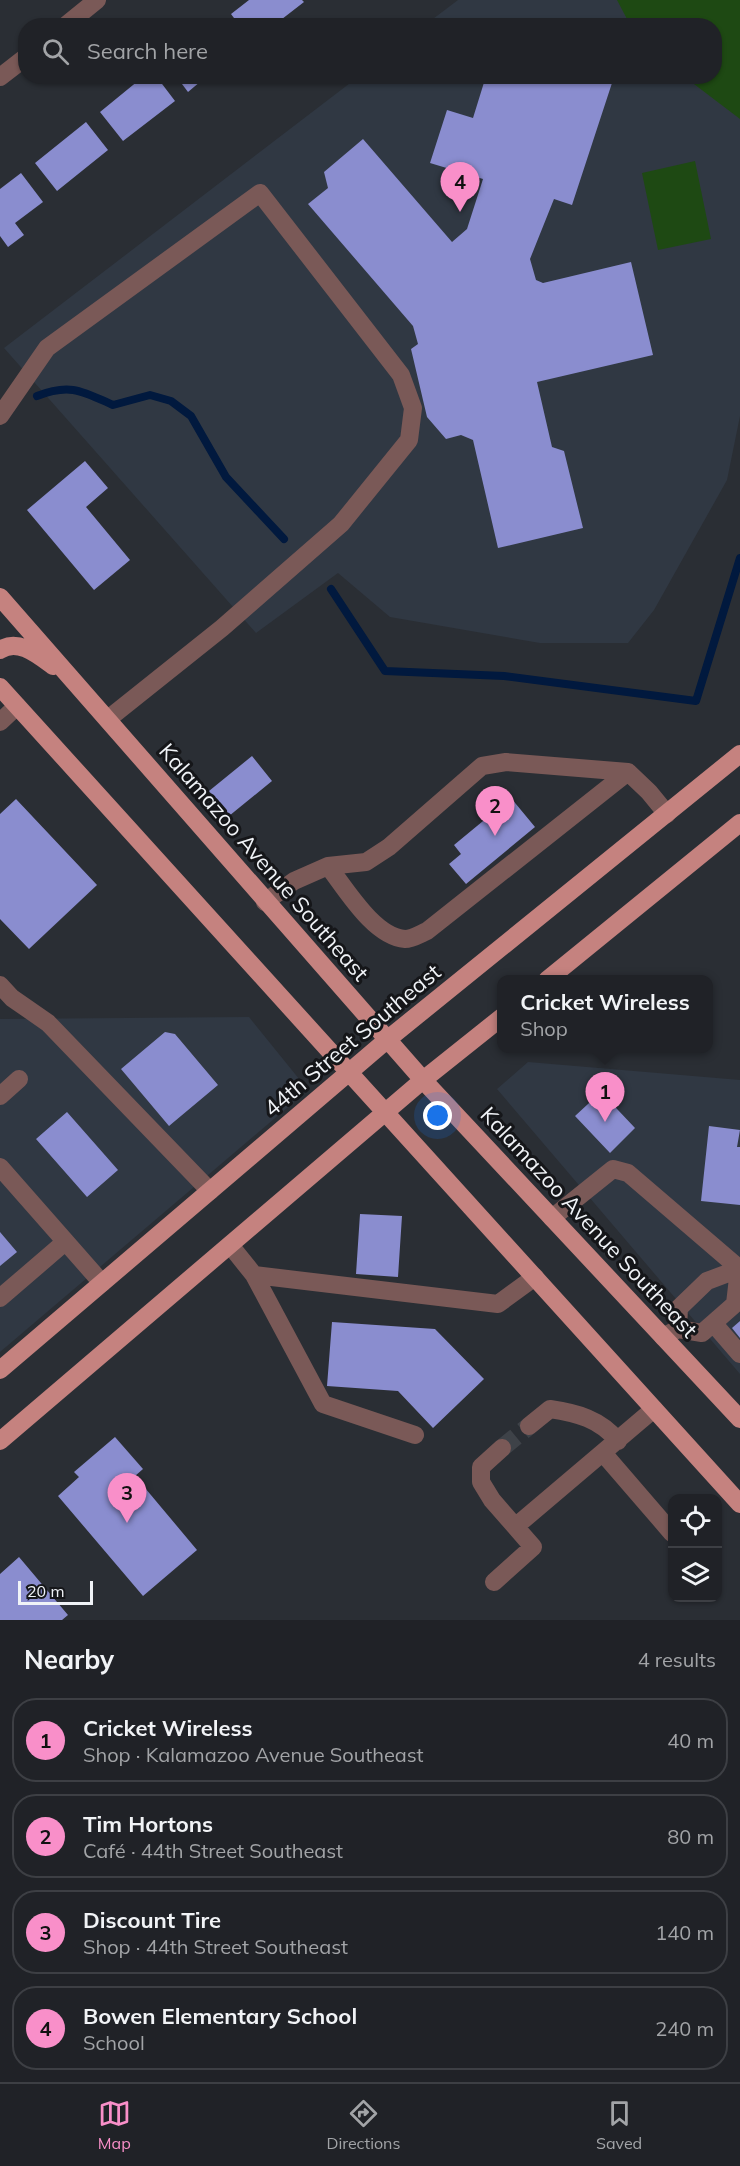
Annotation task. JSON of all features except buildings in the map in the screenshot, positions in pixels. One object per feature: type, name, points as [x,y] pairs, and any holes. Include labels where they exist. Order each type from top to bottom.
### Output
[{"type":"main road","name":"Kalamazoo Avenue Southeast","points":[[0,597],[423,1080],[552,1218],[671,1333],[740,1419]]},
{"type":"main road","points":[[0,650],[8,644],[18,645],[76,684]]},
{"type":"main road","points":[[0,687],[740,1504]]},
{"type":"main road","name":"44th Street Southeast","points":[[2,1365],[102,1283],[388,1039],[740,754]]},
{"type":"main road","points":[[554,975],[740,823]]},
{"type":"main road","points":[[0,1441],[423,1080],[497,1020]]},
{"type":"main road","points":[[717,1478],[740,1489]]},
{"type":"street","points":[[75,18],[97,0]]},
{"type":"street","points":[[0,77],[18,63]]},
{"type":"street","points":[[0,416],[47,348],[260,193],[401,375],[412,408],[409,440],[341,525],[222,628],[108,719]]},
{"type":"street","points":[[0,722],[17,706]]},
{"type":"street","points":[[265,902],[294,881],[328,866],[366,862],[389,847],[482,766],[506,762],[627,772],[667,813]]},
{"type":"street","points":[[328,866],[376,926],[394,937],[408,939],[427,931],[627,772]]},
{"type":"street","points":[[0,986],[12,998],[48,1023],[210,1191]]},
{"type":"street","points":[[0,1096],[19,1079]]},
{"type":"street","points":[[0,1167],[102,1283]]},
{"type":"street","points":[[552,1218],[613,1169],[628,1173],[740,1269]]},
{"type":"street","points":[[0,1298],[65,1242]]},
{"type":"street","points":[[230,1245],[254,1275],[323,1404],[415,1435]]},
{"type":"street","points":[[740,1269],[735,1304],[714,1324],[702,1333],[671,1333],[679,1308],[707,1281],[740,1269]]},
{"type":"street","points":[[254,1275],[498,1304],[535,1276]]},
{"type":"street","points":[[714,1324],[740,1354]]},
{"type":"street","points":[[529,1426],[550,1409],[578,1413],[608,1428],[618,1441]]},
{"type":"street","points":[[516,1526],[654,1409]]},
{"type":"street","points":[[494,1582],[533,1547],[492,1500],[481,1482],[481,1467],[502,1448]]},
{"type":"street","points":[[603,1453],[668,1528]]},
{"type":"shaded area","points":[[458,0],[740,0],[740,416],[727,480],[654,610],[628,643],[540,643],[390,617],[338,573],[256,633],[4,348],[349,84],[722,84],[722,18],[434,18]]},
{"type":"shaded area","points":[[249,1017],[308,1090],[0,1352],[0,1019]]},
{"type":"shaded area","points":[[528,1062],[740,1080],[740,1374],[497,1089]]},
{"type":"green space","points":[[617,0],[740,0],[740,119],[694,84],[722,84],[722,18],[626,18]]},
{"type":"green space","points":[[695,161],[711,239],[658,250],[642,173]]},
{"type":"waterway","points":[[37,396],[67,389],[76,390],[113,405],[150,395],[171,401],[191,416],[226,477],[284,539]]},
{"type":"waterway","points":[[331,589],[385,671],[504,676],[696,701],[740,558]]},
{"type":"tunnel","points":[[502,1448],[529,1426]]},
{"type":"place","name":"Bowen Elementary School","points":[[460,212]]},
{"type":"place","name":"Tim Hortons","points":[[495,836]]},
{"type":"place","name":"Cricket Wireless","points":[[605,1122]]},
{"type":"place","name":"Discount Tire","points":[[127,1523]]}]
